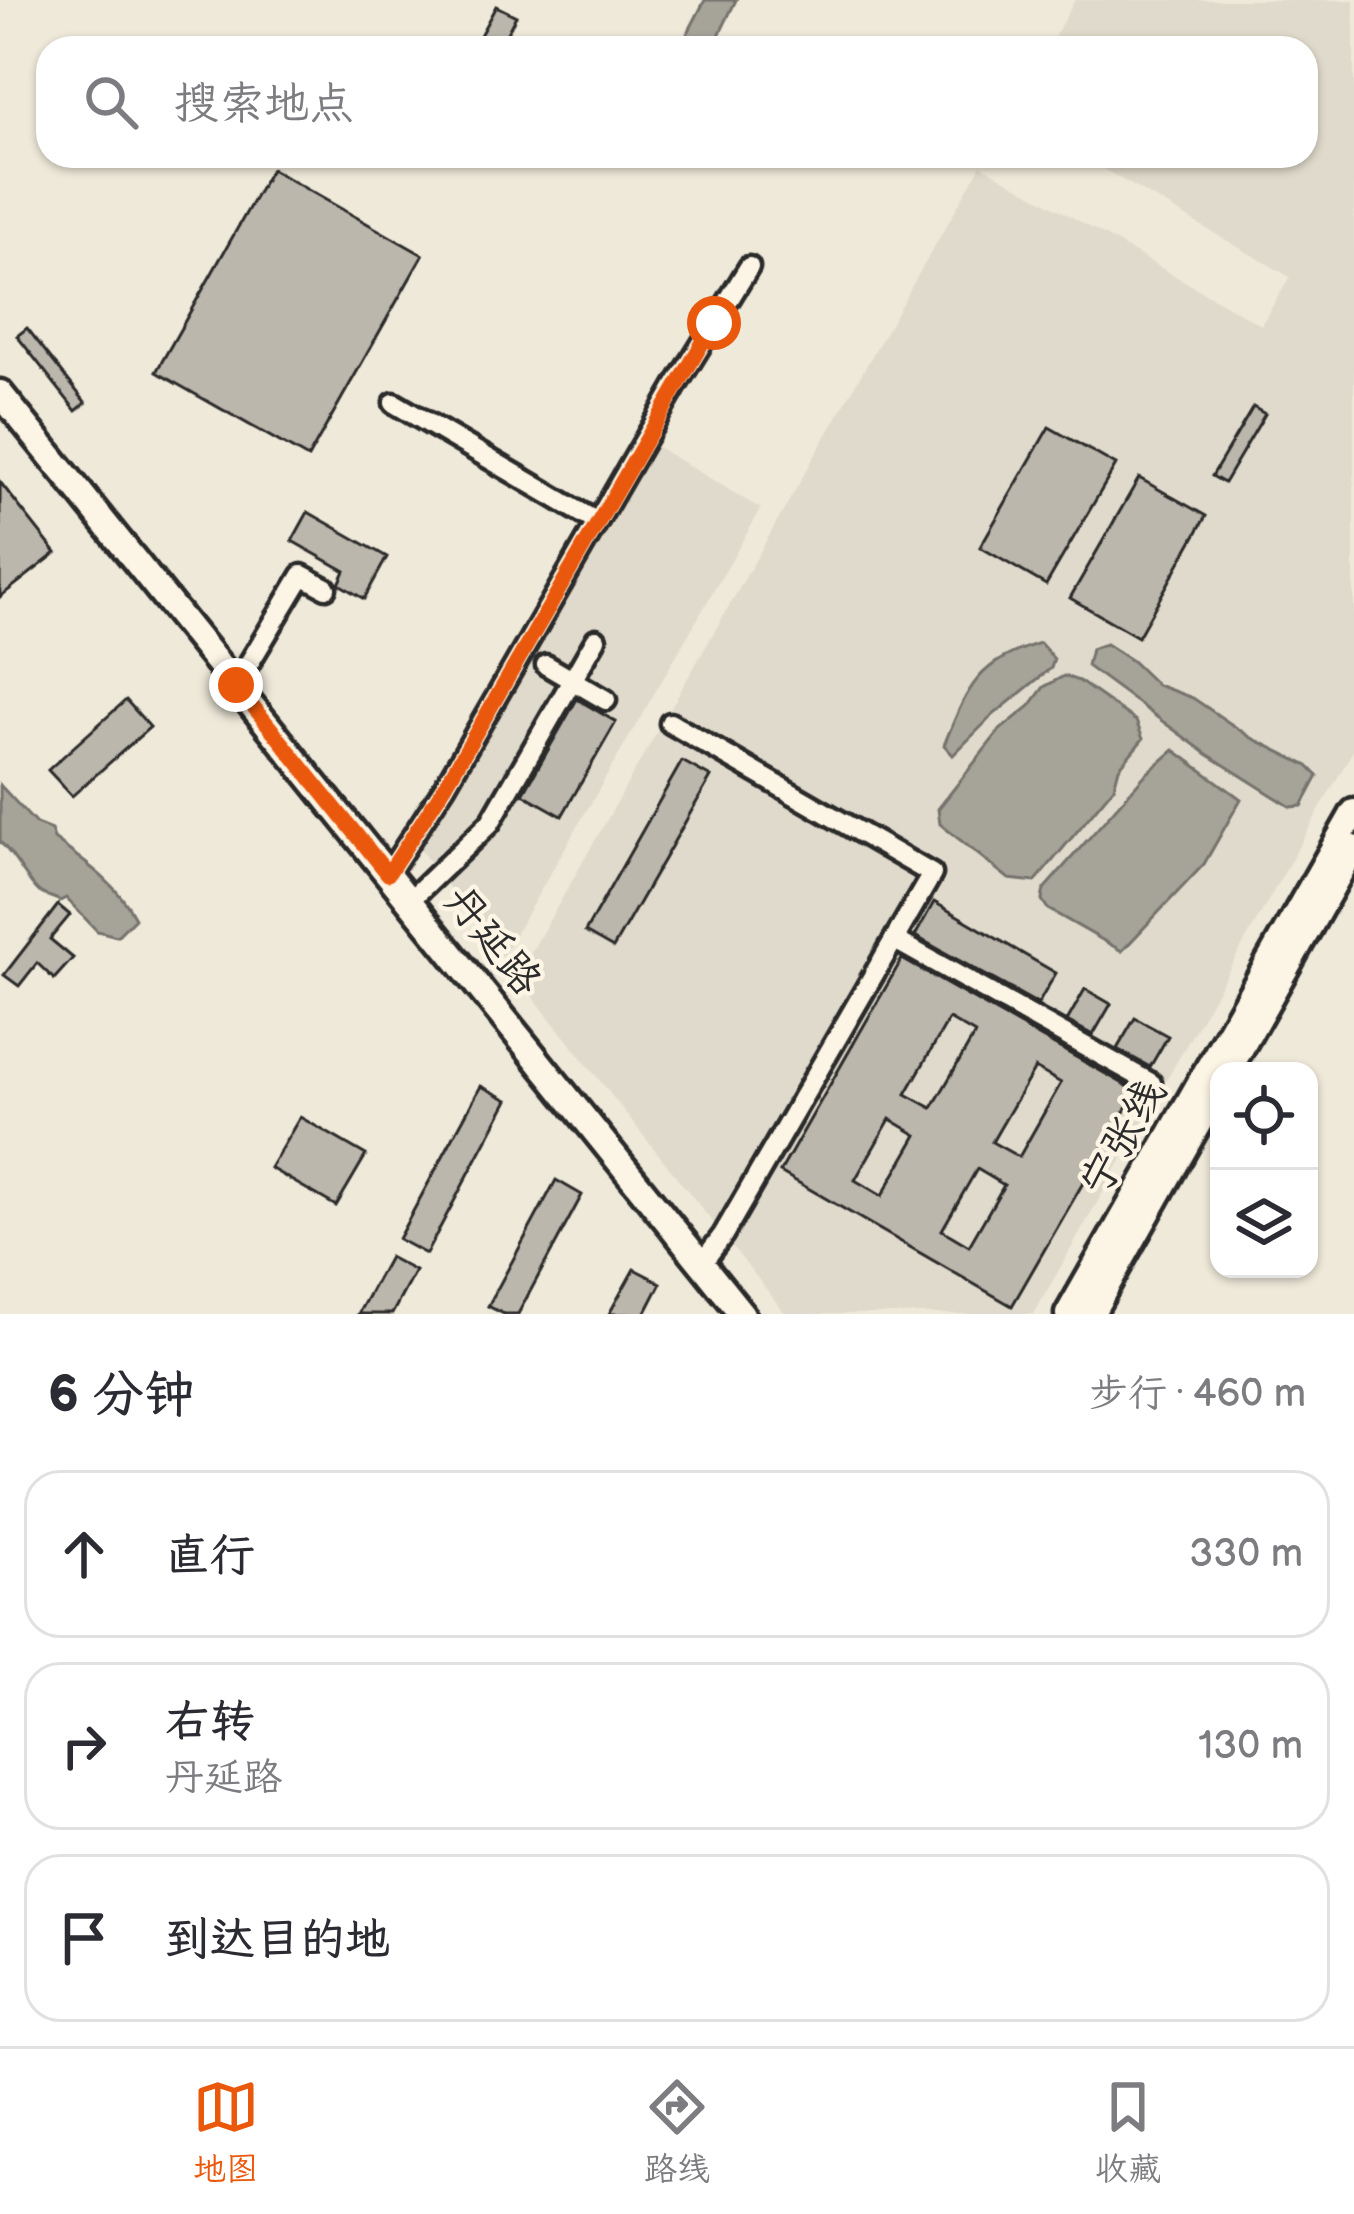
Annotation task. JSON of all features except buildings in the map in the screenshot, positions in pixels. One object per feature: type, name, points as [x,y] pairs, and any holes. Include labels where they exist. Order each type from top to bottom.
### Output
[{"type":"main road","name":"丹延路","points":[[0,392],[742,1314]]},
{"type":"main road","name":"宁张线","points":[[1069,1314],[1354,812]]},
{"type":"main road","name":"宁张线","points":[[1233,1062],[1354,848]]},
{"type":"main road","name":"宁张线","points":[[1091,1314],[1210,1104]]},
{"type":"street","points":[[388,874],[445,786],[749,267]]},
{"type":"street","points":[[394,403],[597,522]]},
{"type":"street","points":[[236,685],[302,575],[326,589]]},
{"type":"street","points":[[410,901],[490,823],[596,639]]},
{"type":"street","points":[[546,665],[606,700]]},
{"type":"street","points":[[670,723],[932,874],[723,1235],[702,1263]]},
{"type":"street","points":[[895,940],[1151,1083]]},
{"type":"shaded area","points":[[705,0],[736,0],[719,36],[686,36]]},
{"type":"shaded area","points":[[1075,0],[1354,0],[1354,749],[1034,1314],[786,1314],[517,977],[979,168],[1261,325],[1290,277],[1102,168],[1318,168],[1318,36],[1055,36]]},
{"type":"shaded area","points":[[654,445],[761,509],[502,957],[418,847]]},
{"type":"shaded area","points":[[1040,643],[1054,659],[1051,668],[953,755],[944,745],[977,680],[1001,659]]},
{"type":"shaded area","points":[[1106,644],[1157,685],[1193,698],[1250,737],[1308,766],[1318,776],[1302,806],[1291,807],[1207,754],[1087,666],[1091,649]]},
{"type":"shaded area","points":[[1064,676],[1079,681],[1136,721],[1143,739],[1119,768],[1114,787],[1035,882],[1009,879],[940,824],[938,809],[1000,730],[1030,706],[1044,687]]},
{"type":"shaded area","points":[[1174,750],[1241,799],[1204,864],[1122,951],[1048,909],[1042,900],[1044,889],[1145,775]]},
{"type":"shaded area","points":[[0,785],[36,824],[51,830],[54,839],[119,894],[135,918],[117,936],[97,931],[66,898],[60,901],[32,885],[0,842]]},
{"type":"route","points":[[236,685],[388,874],[445,786],[714,323]]}]
